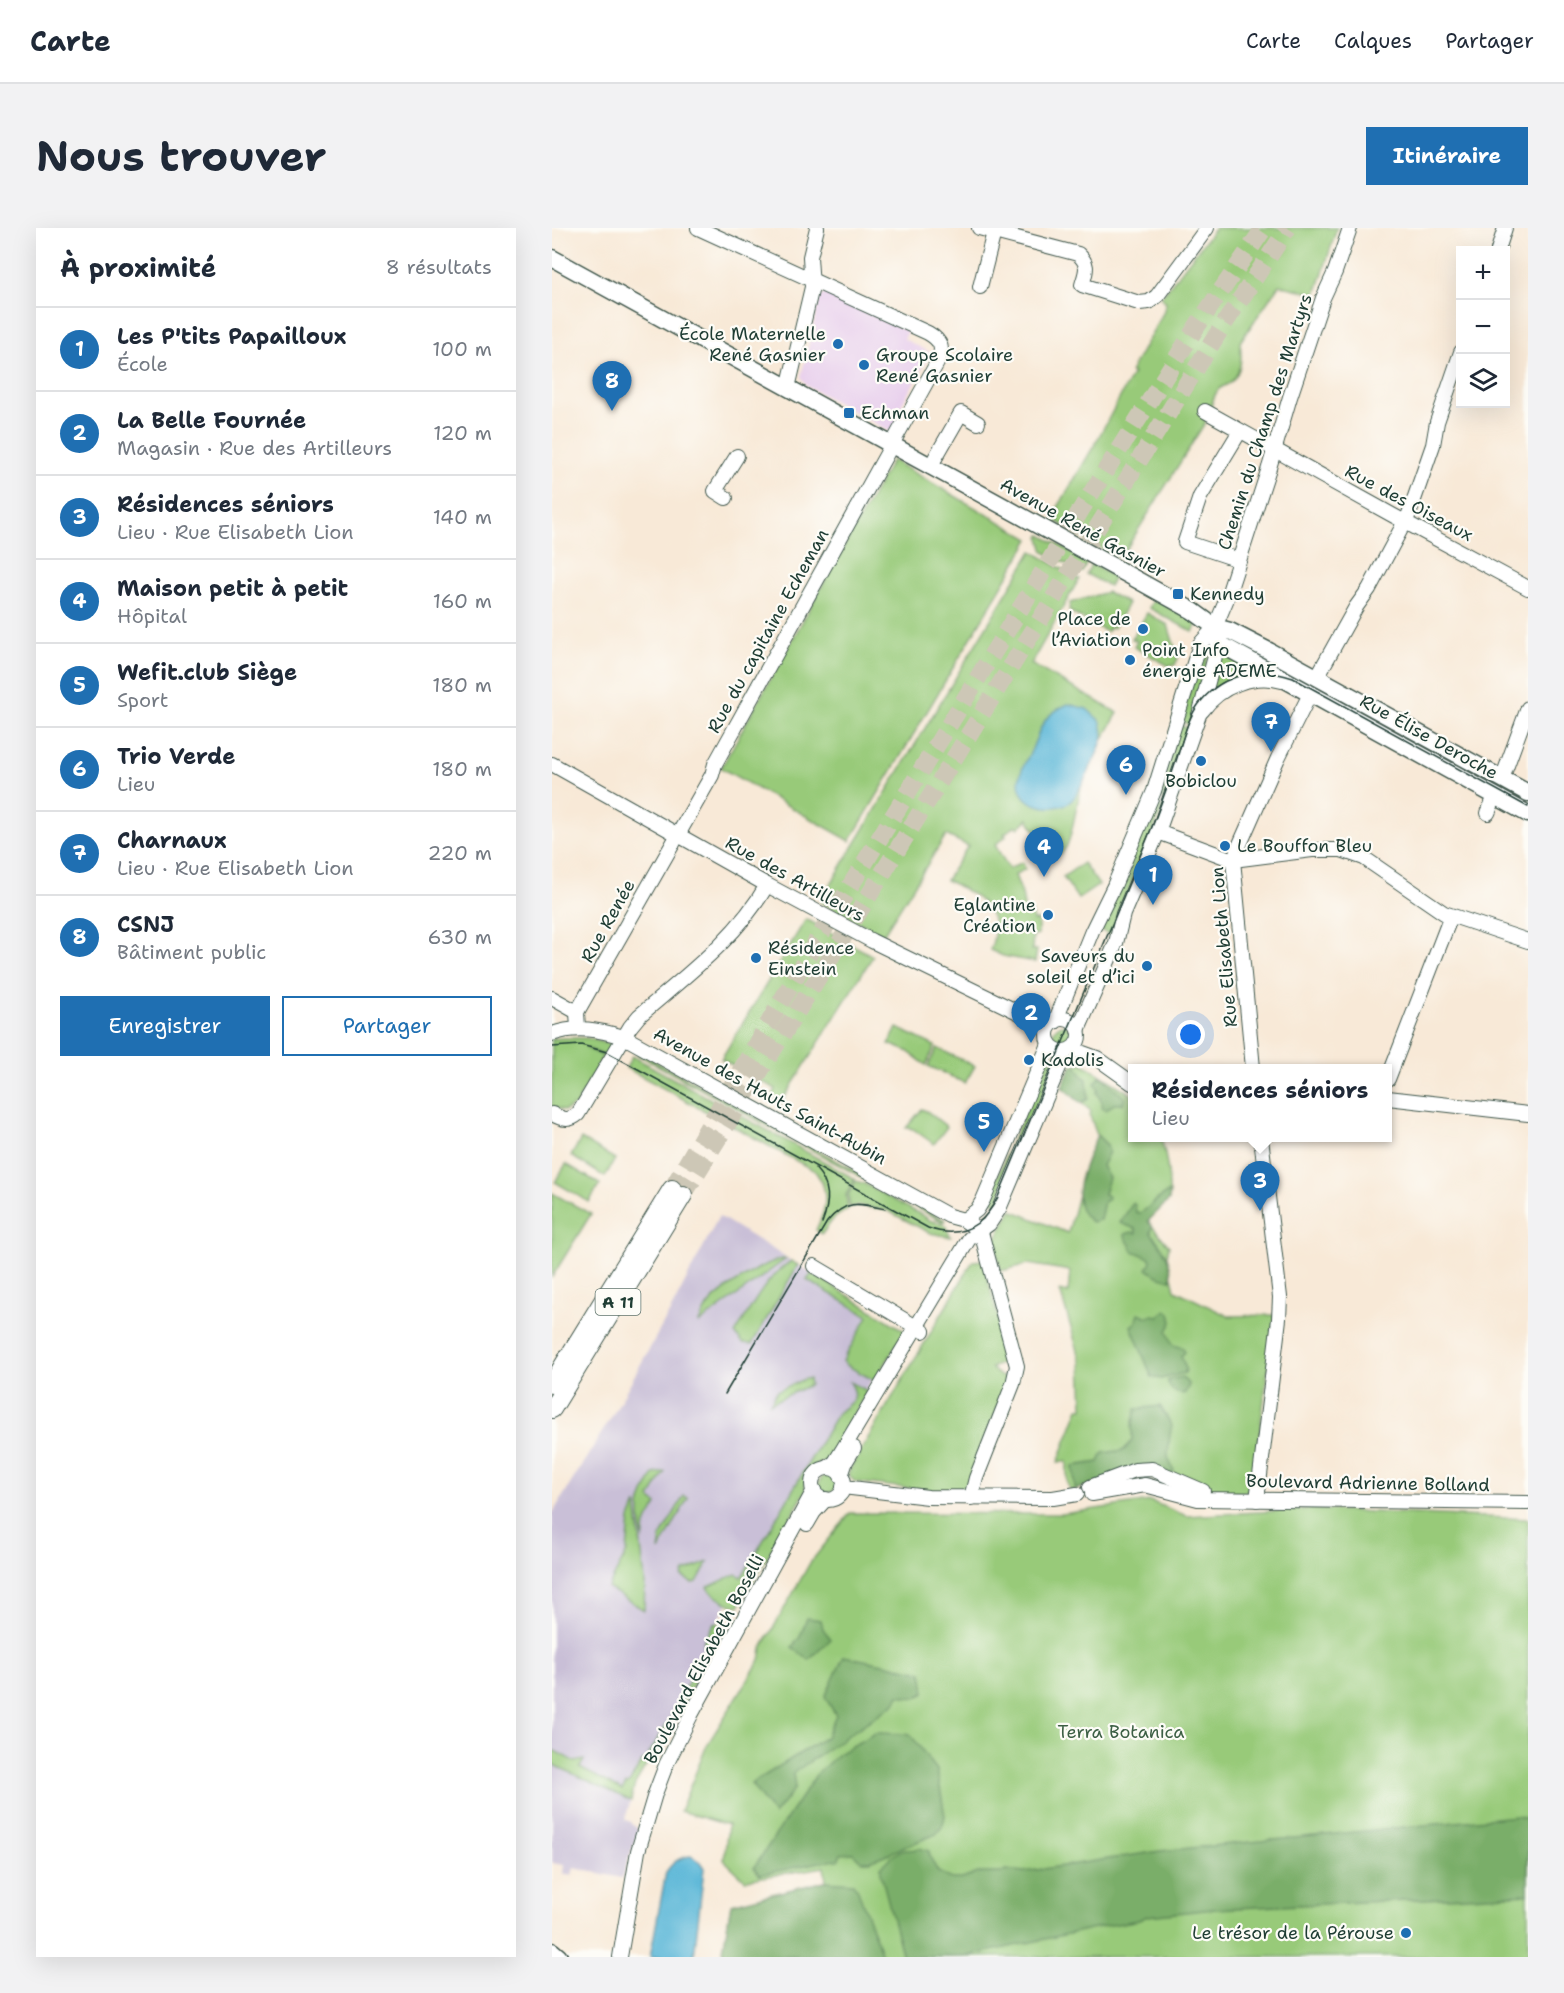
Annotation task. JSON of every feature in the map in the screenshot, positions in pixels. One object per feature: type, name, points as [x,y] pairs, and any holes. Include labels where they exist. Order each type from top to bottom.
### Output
[{"type":"highway","name":"A 11","points":[[552,1384],[678,1192],[552,1409]]},
{"type":"main road","name":"Avenue René Gasnier","points":[[552,258],[1170,598],[1215,627]]},
{"type":"main road","points":[[1215,627],[1230,631],[1317,677],[1528,793]]},
{"type":"main road","name":"Rue Élise Deroche","points":[[1215,627],[1222,645],[1528,814]]},
{"type":"main road","points":[[552,1952],[559,1957]]},
{"type":"street","points":[[698,228],[813,280]]},
{"type":"street","points":[[788,388],[808,309],[813,280],[810,256],[817,228]]},
{"type":"street","points":[[979,228],[1078,254],[1085,261],[1086,270],[1082,285],[1139,303],[1149,302],[1157,296],[1207,228]]},
{"type":"street","name":"Chemin du Champ des Martyrs","points":[[1215,627],[1226,602],[1323,298],[1335,272],[1350,228]]},
{"type":"street","points":[[1499,246],[1505,228]]},
{"type":"street","points":[[980,286],[994,232]]},
{"type":"street","name":"Rue du capitaine Echeman","points":[[677,834],[938,363],[942,349],[940,342],[928,333],[813,280]]},
{"type":"street","points":[[1317,677],[1405,521],[1433,445],[1437,422],[1460,354]]},
{"type":"street","name":"Rue des Oiseaux","points":[[1205,411],[1528,588]]},
{"type":"street","points":[[930,467],[961,413],[978,423]]},
{"type":"street","points":[[1239,560],[1185,542],[1200,497],[1240,431]]},
{"type":"street","points":[[726,498],[715,491],[737,456]]},
{"type":"street","points":[[628,1957],[635,1906],[648,1844],[681,1748],[814,1512],[826,1499],[837,1496],[846,1461],[921,1330],[969,1239],[989,1224],[999,1209],[1074,1042],[1116,942],[1123,914],[1158,832],[1199,715],[1216,649],[1215,627]]},
{"type":"street","points":[[964,1220],[977,1210],[983,1200],[1048,1040],[1048,1029],[1055,1022],[1092,931],[1114,886],[1154,791],[1200,644],[1215,627]]},
{"type":"street","points":[[1199,715],[1218,694],[1244,681],[1268,679],[1290,684]]},
{"type":"street","name":"Rue Elisabeth Lion","points":[[1253,1064],[1233,860],[1278,758],[1310,694]]},
{"type":"street","points":[[1502,778],[1528,708]]},
{"type":"street","name":"Rue des Artilleurs","points":[[554,771],[677,834],[872,941],[1026,1016],[1055,1022]]},
{"type":"street","points":[[1488,813],[1496,796]]},
{"type":"street","points":[[1158,832],[1233,860],[1312,850],[1352,852],[1450,916],[1528,940]]},
{"type":"street","name":"Rue Renée","points":[[577,1012],[677,834]]},
{"type":"street","points":[[552,1114],[569,1120],[578,1114],[639,1016],[711,953],[741,921],[767,885]]},
{"type":"street","points":[[1392,1069],[1450,916]]},
{"type":"street","points":[[552,998],[577,1012],[579,1028]]},
{"type":"street","name":"Rue des Artilleurs","points":[[1026,1016],[1048,1040]]},
{"type":"street","points":[[1055,1022],[1066,1020],[1074,1024],[1074,1042]]},
{"type":"street","name":"Avenue des Hauts Saint-Aubin","points":[[552,1034],[579,1028],[597,1029],[624,1037],[949,1216],[964,1220],[981,1232]]},
{"type":"street","points":[[1048,1040],[1054,1049],[1074,1042]]},
{"type":"street","points":[[1074,1042],[1128,1080]]},
{"type":"street","points":[[1392,1098],[1528,1114]]},
{"type":"street","points":[[1257,1500],[1280,1297],[1261,1142]]},
{"type":"street","points":[[971,1498],[976,1478],[1013,1383],[1017,1366],[981,1232]]},
{"type":"street","points":[[814,1266],[921,1330]]},
{"type":"street","points":[[826,1499],[818,1496],[814,1490],[812,1483],[814,1476],[835,1462],[921,1330]]},
{"type":"street","points":[[827,1468],[835,1470],[842,1481],[928,1497],[1053,1498],[1077,1494]]},
{"type":"street","name":"Boulevard Adrienne Bolland","points":[[1091,1490],[1145,1485],[1198,1499],[1528,1503]]},
{"type":"street","name":"Boulevard Elisabeth Boselli","points":[[620,1957],[638,1851],[666,1765],[814,1490]]},
{"type":"shaded area","name":"Groupe Scolaire René Gasnier","points":[[826,293],[908,331],[904,339],[931,353],[901,406],[905,409],[891,432],[807,386],[801,377],[820,297]]},
{"type":"shaded area","points":[[719,1216],[905,1331],[875,1381],[872,1380],[866,1389],[868,1391],[826,1462],[815,1464],[808,1471],[804,1481],[806,1491],[739,1606],[728,1603],[717,1622],[725,1630],[635,1784],[625,1820],[639,1830],[622,1878],[574,1868],[572,1875],[563,1874],[564,1865],[552,1863],[552,1514],[612,1416],[674,1304]]},
{"type":"green space","points":[[1215,228],[1337,228],[1316,294],[1279,285],[1240,342],[1241,359],[1237,374],[1230,383],[1216,393],[1208,418],[1120,559],[1054,520],[1054,514],[1095,444],[1133,373],[1130,372],[1163,313],[1166,303],[1161,297]]},
{"type":"green space","points":[[892,460],[1030,539],[850,841],[721,768]]},
{"type":"green space","points":[[1041,535],[1088,561],[1082,572],[1044,552]]},
{"type":"green space","points":[[1032,551],[1079,579],[1031,664],[1118,713],[1096,751],[1081,787],[1071,834],[1062,853],[1053,858],[1028,819],[1018,828],[1016,825],[1004,834],[1006,836],[995,845],[1009,869],[1022,862],[1025,869],[1015,875],[1022,894],[1025,912],[1032,912],[1033,921],[1038,920],[1038,935],[1033,935],[1032,950],[1037,950],[1035,962],[1003,956],[990,950],[994,936],[991,914],[977,898],[946,880],[968,846],[946,835],[883,935],[820,902]]},
{"type":"green space","points":[[1092,564],[1114,577],[1109,586],[1086,574]]},
{"type":"green space","points":[[1107,592],[1128,603],[1114,628],[1110,627],[1107,632],[1069,610],[1070,603]]},
{"type":"green space","points":[[1158,601],[1194,621],[1197,624],[1193,632],[1149,608],[1152,602]]},
{"type":"green space","points":[[1147,613],[1168,625],[1178,658],[1175,665],[1169,666],[1134,647],[1137,641],[1132,639]]},
{"type":"green space","points":[[1210,643],[1211,647],[1191,725],[1180,721],[1204,646]]},
{"type":"green space","points":[[1221,652],[1268,676],[1205,702]]},
{"type":"green space","points":[[1179,725],[1190,729],[1166,800],[1155,796]]},
{"type":"green space","points":[[1152,804],[1163,807],[1110,935],[1100,930]]},
{"type":"green space","points":[[1083,863],[1099,885],[1078,899],[1063,877]]},
{"type":"green space","points":[[806,919],[873,956],[781,1103],[772,1097],[776,1089],[721,1059]]},
{"type":"green space","points":[[1063,1025],[1070,1028],[1073,1035],[1070,1042],[1063,1045],[1056,1042],[1053,1035],[1056,1028]]},
{"type":"green space","points":[[897,1028],[935,1046],[926,1065],[907,1051],[889,1044]]},
{"type":"green space","points":[[587,1038],[612,1045],[606,1056],[586,1048],[603,1056],[576,1105],[565,1111],[552,1107],[552,1039]]},
{"type":"green space","points":[[937,1048],[975,1066],[965,1083],[928,1066]]},
{"type":"green space","points":[[639,1052],[945,1220],[943,1222],[637,1054]]},
{"type":"green space","points":[[632,1056],[855,1179],[846,1195],[848,1209],[834,1218],[822,1234],[816,1230],[823,1214],[825,1193],[815,1171],[626,1068]]},
{"type":"green space","points":[[1047,1059],[1057,1063],[998,1204],[988,1199]]},
{"type":"green space","points":[[1082,1063],[1128,1092],[1128,1142],[1162,1142],[1168,1169],[1169,1200],[1148,1221],[1169,1246],[1167,1256],[1175,1290],[1228,1316],[1275,1315],[1253,1484],[1245,1493],[1209,1494],[1137,1469],[1070,1491],[1067,1483],[1067,1462],[1058,1462],[1079,1408],[1083,1408],[1081,1361],[1060,1291],[1068,1293],[1070,1271],[1028,1264],[1001,1271],[994,1242],[1011,1210],[1068,1233],[1085,1168],[1097,1135],[1090,1116],[1091,1111],[1062,1087],[1072,1065]]},
{"type":"green space","points":[[1075,1064],[1083,1077],[1087,1079],[1088,1099],[1081,1103],[1062,1087],[1072,1065]]},
{"type":"green space","points":[[1100,1077],[1125,1098],[1123,1104],[1114,1104],[1106,1110],[1102,1108],[1095,1083]]},
{"type":"green space","points":[[922,1109],[947,1127],[934,1144],[913,1129],[906,1128]]},
{"type":"green space","points":[[1097,1135],[1107,1145],[1109,1152],[1102,1166],[1109,1178],[1104,1194],[1109,1197],[1104,1201],[1100,1220],[1092,1222],[1083,1214],[1078,1193],[1083,1169]]},
{"type":"green space","points":[[581,1139],[615,1159],[605,1177],[571,1156]]},
{"type":"green space","points":[[566,1164],[600,1184],[589,1202],[555,1182]]},
{"type":"green space","points":[[856,1181],[926,1219],[945,1225],[951,1237],[930,1233],[888,1211],[860,1206],[850,1207],[848,1195]]},
{"type":"green space","points":[[1170,1192],[1169,1200],[1148,1221],[1152,1226],[1151,1233],[1163,1249],[1168,1261],[1171,1280],[1147,1269],[1150,1258],[1133,1251],[1125,1236],[1132,1232],[1136,1233],[1136,1229],[1120,1223],[1133,1203],[1136,1212],[1140,1213]]},
{"type":"green space","points":[[552,1193],[591,1214],[552,1277]]},
{"type":"green space","points":[[786,1259],[698,1324],[707,1307],[721,1293],[756,1270],[778,1260]]},
{"type":"green space","points":[[983,1260],[1009,1360],[991,1368],[1000,1376],[1009,1379],[968,1483],[962,1490],[949,1493],[855,1482],[848,1474],[852,1465],[973,1261]]},
{"type":"green space","points":[[791,1261],[798,1265],[752,1344],[743,1343],[735,1334],[766,1285]]},
{"type":"green space","points":[[812,1273],[905,1331],[875,1381],[846,1365],[843,1361],[868,1316],[807,1280]]},
{"type":"green space","points":[[1166,1310],[1170,1313],[1172,1322],[1167,1331],[1173,1345],[1183,1348],[1185,1352],[1181,1356],[1186,1369],[1185,1373],[1161,1379],[1152,1377],[1131,1326],[1136,1322],[1139,1313],[1148,1317],[1158,1316]]},
{"type":"green space","points":[[1182,1377],[1189,1385],[1185,1393],[1180,1394],[1171,1389],[1168,1380]]},
{"type":"green space","points":[[809,1379],[810,1385],[770,1403],[777,1391]]},
{"type":"green space","points":[[850,1382],[868,1391],[826,1462],[816,1465],[808,1472],[805,1480],[806,1491],[739,1606],[721,1600],[708,1587],[736,1574],[742,1577],[837,1414],[854,1398],[855,1393]]},
{"type":"green space","points":[[1160,1406],[1172,1426],[1168,1457],[1174,1471],[1170,1476],[1137,1469],[1075,1490],[1073,1466],[1099,1462],[1103,1453],[1124,1450],[1132,1441],[1132,1426],[1136,1409]]},
{"type":"green space","points":[[665,1472],[650,1498],[657,1504],[645,1525],[643,1541],[640,1506],[644,1492],[654,1474]]},
{"type":"green space","points":[[828,1475],[834,1478],[837,1484],[834,1490],[828,1493],[822,1490],[819,1484],[822,1478]]},
{"type":"green space","points":[[684,1496],[688,1498],[659,1551],[661,1536]]},
{"type":"green space","name":"Terra Botanica","points":[[1150,1501],[1187,1516],[1309,1509],[1528,1519],[1528,1957],[722,1957],[731,1904],[826,1881],[824,1867],[745,1880],[724,1860],[728,1825],[680,1811],[707,1745],[760,1660],[762,1648],[810,1563],[850,1513],[1062,1514]]},
{"type":"green space","points":[[636,1504],[645,1581],[644,1610],[608,1588],[627,1552],[630,1519]]},
{"type":"green space","points":[[708,1562],[697,1582],[692,1583],[682,1577],[684,1572]]},
{"type":"green space","points":[[807,1618],[821,1620],[823,1629],[831,1639],[809,1660],[792,1647],[800,1637]]},
{"type":"green space","points":[[717,1622],[725,1630],[635,1784],[631,1801],[552,1764],[552,1751],[575,1762],[584,1760],[580,1768],[622,1790],[643,1760],[645,1761],[687,1690],[685,1688],[704,1655],[704,1640],[714,1623]]},
{"type":"green space","points":[[844,1656],[922,1672],[925,1693],[915,1698],[899,1695],[895,1703],[793,1773],[795,1788],[774,1815],[751,1784],[826,1737],[836,1715],[825,1697]]},
{"type":"green space","points":[[875,1733],[910,1734],[937,1770],[945,1816],[942,1827],[936,1834],[870,1861],[861,1861],[853,1853],[841,1854],[838,1860],[759,1875],[754,1867],[816,1775],[838,1754]]},
{"type":"green space","points":[[1517,1816],[1528,1819],[1528,1894],[1214,1909],[1147,1916],[1139,1920],[964,1957],[903,1957],[881,1874],[881,1867],[895,1854],[919,1848],[929,1851],[938,1872],[952,1879],[962,1879],[978,1873],[1000,1873],[1006,1870],[1024,1872],[1160,1851]]},
{"type":"green space","points":[[826,1881],[853,1883],[858,1890],[882,1955],[877,1957],[722,1957],[731,1904]]},
{"type":"water","points":[[1068,704],[1087,709],[1101,722],[1103,738],[1088,773],[1070,802],[1057,807],[1034,804],[1023,795],[1020,788],[1021,773],[1044,722],[1059,708]]},
{"type":"water","points":[[691,1856],[704,1868],[694,1957],[650,1957],[666,1872],[677,1861]]},
{"type":"tunnel","points":[[672,1189],[816,942],[1082,508],[1197,326],[1264,228]]},
{"type":"tunnel","points":[[683,1195],[1220,330],[1288,228]]},
{"type":"tram line","points":[[552,1047],[581,1045],[607,1052],[928,1228],[940,1231],[961,1231],[978,1223],[998,1197],[1154,822],[1190,720],[1197,706],[1211,691],[1232,678],[1256,673],[1293,678],[1528,807]]},
{"type":"tram line","points":[[815,1168],[824,1181],[828,1194],[827,1208],[822,1223]]},
{"type":"tram line","points":[[725,1394],[827,1222],[840,1209],[847,1206],[860,1204],[885,1209]]},
{"type":"place","name":"École Maternelle René Gasnier","points":[[838,344]]},
{"type":"place","name":"Groupe Scolaire René Gasnier","points":[[864,365]]},
{"type":"place","name":"CSNJ","points":[[612,411]]},
{"type":"place","name":"Echman","points":[[849,413]]},
{"type":"place","name":"Kennedy","points":[[1178,594]]},
{"type":"place","name":"Place de l’Aviation","points":[[1143,629]]},
{"type":"place","name":"Point Info énergie ADEME","points":[[1130,660]]},
{"type":"place","name":"Charnaux","points":[[1271,752]]},
{"type":"place","name":"Bobiclou","points":[[1201,761]]},
{"type":"place","name":"Trio Verde","points":[[1126,795]]},
{"type":"place","name":"Le Bouffon Bleu","points":[[1225,846]]},
{"type":"place","name":"Maison petit à petit","points":[[1044,877]]},
{"type":"place","name":"Les P'tits Papailloux","points":[[1153,905]]},
{"type":"place","name":"Eglantine Création","points":[[1048,915]]},
{"type":"place","name":"Résidence Einstein","points":[[756,958]]},
{"type":"place","name":"Saveurs du soleil et d’ici","points":[[1147,966]]},
{"type":"place","name":"La Belle Fournée","points":[[1031,1043]]},
{"type":"place","name":"Kadolis","points":[[1029,1060]]},
{"type":"place","name":"Wefit.club Siège","points":[[984,1152]]},
{"type":"place","name":"Résidences séniors","points":[[1260,1211]]},
{"type":"place","name":"Le trésor de la Pérouse","points":[[1406,1933]]}]
